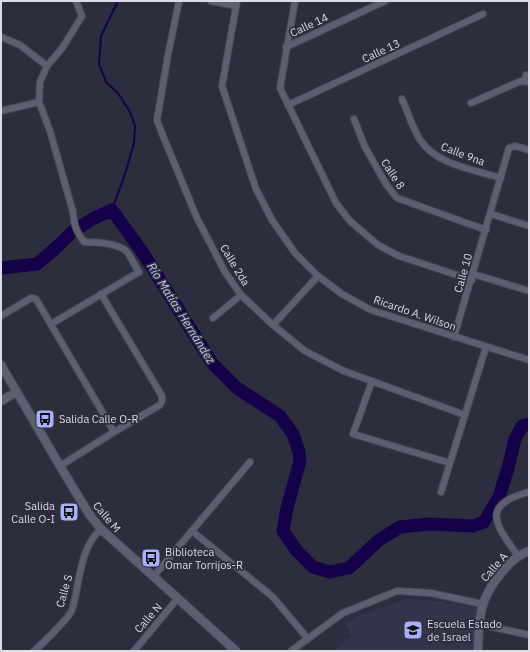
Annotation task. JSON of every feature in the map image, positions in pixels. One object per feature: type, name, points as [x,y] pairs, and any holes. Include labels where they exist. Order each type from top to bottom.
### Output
[{"type":"street","points":[[51,324],[139,272],[128,252],[121,248],[100,242],[84,242],[80,236],[73,222],[73,212],[50,131],[39,102],[40,82],[47,66],[63,47],[82,16],[76,1]]},
{"type":"street","name":"Calle 2da","points":[[179,1],[157,120],[197,218],[225,272],[241,295],[273,325],[305,351],[344,371],[465,415]]},
{"type":"street","points":[[211,1],[237,4]]},
{"type":"street","points":[[295,1],[280,88],[336,203],[350,221],[378,245],[399,256],[472,277],[529,291]]},
{"type":"street","name":"Calle 14","points":[[286,47],[385,1]]},
{"type":"street","name":"Ricardo A. Wilson","points":[[237,4],[222,86],[256,189],[272,220],[295,252],[318,276],[342,294],[371,310],[529,360]]},
{"type":"street","name":"Calle 13","points":[[288,105],[483,14]]},
{"type":"street","points":[[1,37],[20,45],[47,66]]},
{"type":"street","points":[[470,103],[528,80]]},
{"type":"street","name":"Calle 9na","points":[[402,99],[421,141],[433,154],[447,162],[501,178]]},
{"type":"street","points":[[1,111],[39,102]]},
{"type":"street","name":"Calle 8","points":[[354,119],[365,147],[386,184],[397,198],[486,230]]},
{"type":"street","name":"Calle 10","points":[[454,337],[509,148],[514,146],[529,150]]},
{"type":"street","points":[[491,214],[529,226]]},
{"type":"street","points":[[273,325],[318,276]]},
{"type":"street","points":[[60,466],[160,405],[162,401],[162,396],[101,294]]},
{"type":"street","points":[[213,318],[241,295]]},
{"type":"street","points":[[1,316],[31,298],[36,299],[114,432]]},
{"type":"street","points":[[441,492],[486,347]]},
{"type":"street","name":"Calle M","points":[[1,365],[60,466],[89,514],[100,529],[236,651]]},
{"type":"street","points":[[372,380],[354,434],[450,463]]},
{"type":"street","points":[[1,401],[16,392]]},
{"type":"street","points":[[153,577],[250,462]]},
{"type":"street","points":[[518,556],[502,534],[496,515],[500,504],[516,495],[529,492]]},
{"type":"street","name":"Calle S","points":[[34,651],[71,612],[90,541],[100,529]]},
{"type":"street","points":[[192,531],[272,597],[308,639]]},
{"type":"street","name":"Calle A","points":[[478,651],[479,624],[482,604],[486,595],[506,567],[518,556],[529,551]]},
{"type":"street","points":[[291,651],[343,613],[397,591],[431,593],[482,604]]},
{"type":"street","name":"Calle N","points":[[137,650],[178,598]]},
{"type":"street","points":[[479,624],[529,635]]},
{"type":"shaded area","name":"Escuela Estado de Israel","points":[[406,599],[439,601],[477,608],[475,651],[332,651],[352,636],[345,624],[358,616]]},
{"type":"waterway","points":[[112,210],[134,143],[135,126],[130,112],[118,93],[106,82],[99,64],[101,36],[118,1]]},
{"type":"waterway","name":"Río Matías Hernández","points":[[1,268],[37,264],[72,232],[94,218],[112,210],[143,253],[212,363],[237,388],[280,416],[293,434],[299,452],[300,461],[287,508],[283,531],[297,551],[313,567],[330,572],[349,568],[379,540],[400,527],[429,524],[473,526],[484,522],[499,497],[515,439],[522,426],[529,424]]},
{"type":"place","name":"Salida Calle O-R","points":[[45,419]]},
{"type":"place","name":"Salida Calle O-I","points":[[69,512]]},
{"type":"place","name":"Biblioteca Omar Torrijos-R","points":[[151,558]]},
{"type":"place","name":"Escuela Estado de Israel","points":[[413,630]]}]
